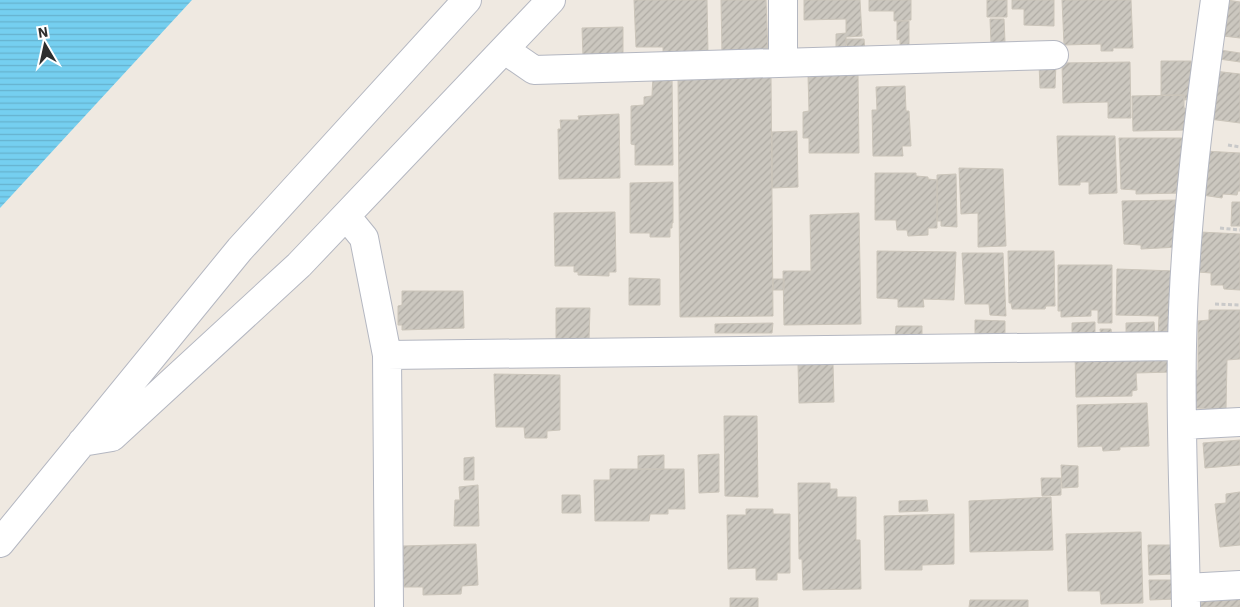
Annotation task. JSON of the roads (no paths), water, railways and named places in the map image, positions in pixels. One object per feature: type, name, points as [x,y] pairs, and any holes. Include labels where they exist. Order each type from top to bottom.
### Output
[{"type":"street","points":[[0,543],[240,249],[467,0]]},
{"type":"street","points":[[82,442],[112,436],[299,265],[551,0]]},
{"type":"street","points":[[783,0],[783,62]]},
{"type":"street","points":[[1215,0],[1193,180],[1185,271],[1182,346],[1182,425],[1186,597],[1240,585]]},
{"type":"street","points":[[505,50],[534,70],[1054,55]]},
{"type":"street","points":[[346,216],[364,238],[387,355],[389,607]]},
{"type":"street","points":[[387,355],[1182,346]]},
{"type":"street","points":[[1182,425],[1240,422]]},
{"type":"water","points":[[0,0],[192,0],[0,208]]}]
